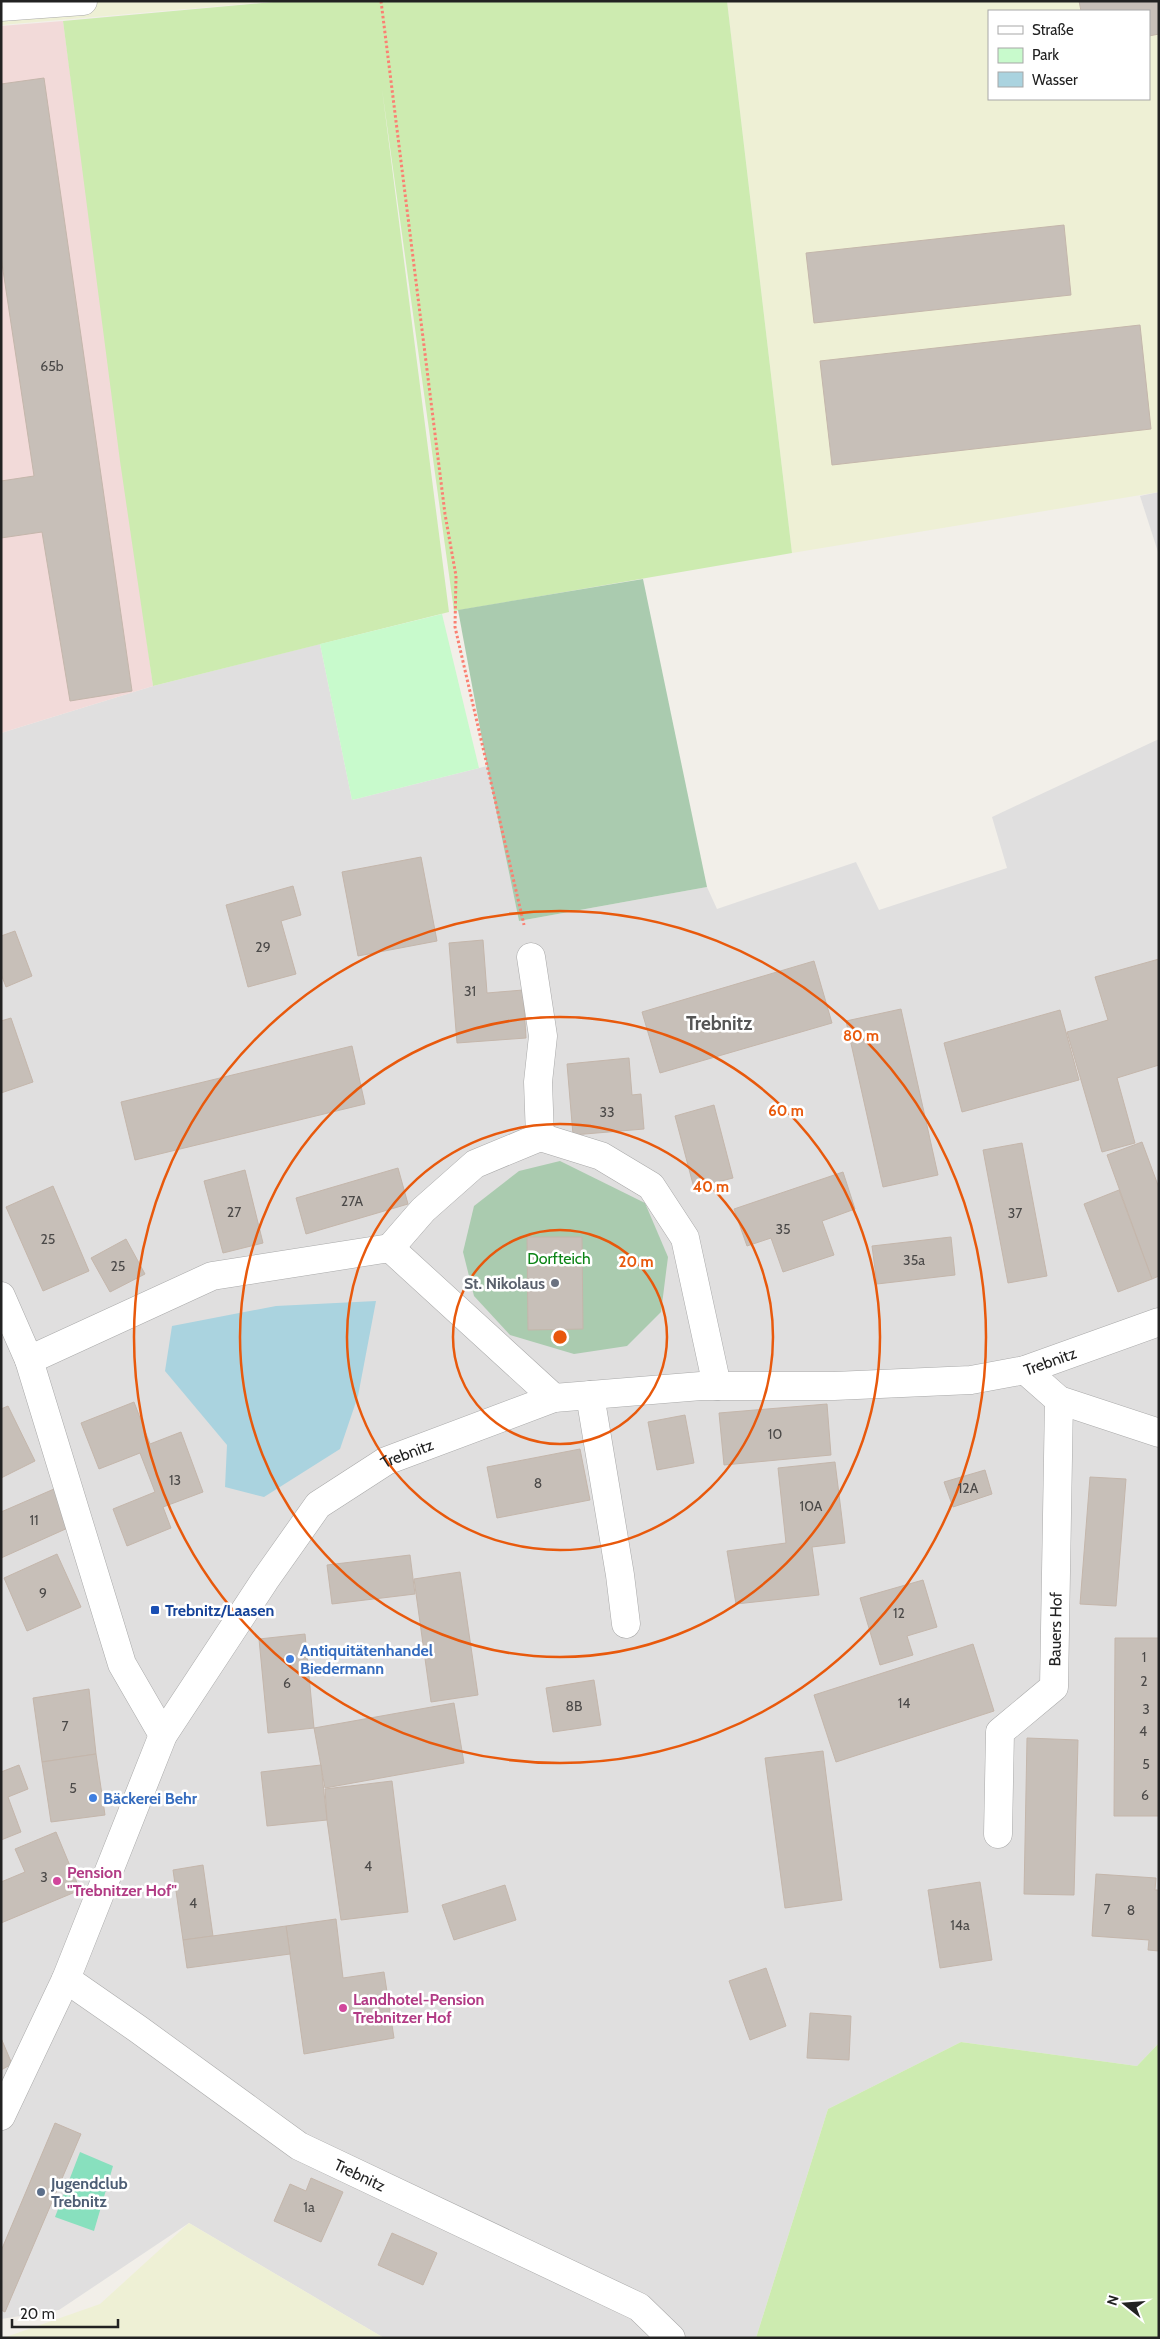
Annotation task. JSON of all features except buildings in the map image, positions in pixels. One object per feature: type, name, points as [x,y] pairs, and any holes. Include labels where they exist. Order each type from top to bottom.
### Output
[{"type":"street","points":[[1,7],[82,1]]},
{"type":"street","points":[[531,957],[544,1036],[538,1082],[540,1137]]},
{"type":"street","points":[[29,1360],[212,1276],[390,1248],[423,1210],[475,1164],[540,1137],[601,1156],[651,1186],[685,1238],[717,1386]]},
{"type":"street","points":[[390,1248],[554,1398]]},
{"type":"street","points":[[1,1296],[29,1360],[122,1664],[163,1735]]},
{"type":"street","name":"Trebnitz","points":[[1,2116],[66,1979],[163,1735],[265,1580],[318,1505],[386,1461],[554,1398],[717,1386],[834,1386],[971,1380],[1026,1370],[1159,1322]]},
{"type":"street","name":"Trebnitz","points":[[1026,1370],[1059,1400],[1159,1432]]},
{"type":"street","points":[[590,1395],[620,1576],[626,1624]]},
{"type":"street","name":"Bauers Hof","points":[[998,1834],[1000,1732],[1054,1687],[1059,1400]]},
{"type":"street","name":"Trebnitz","points":[[66,1979],[299,2146],[639,2308],[671,2338]]},
{"type":"path","points":[[381,1],[445,514],[456,576],[455,627],[531,957]]},
{"type":"shaded area","points":[[63,21],[153,686],[1,733],[1,26]]},
{"type":"shaded area","points":[[1159,492],[1159,555],[1140,496]]},
{"type":"shaded area","points":[[320,644],[352,800],[487,766],[519,921],[707,887],[717,909],[856,862],[879,910],[1007,868],[992,817],[1159,739],[1159,2043],[1137,2066],[961,2042],[828,2109],[756,2338],[384,2338],[189,2223],[59,2310],[1,2319],[1,733],[153,686]]},
{"type":"green space","points":[[1,1],[279,1],[1,25]]},
{"type":"green space","points":[[284,1],[727,1],[792,553],[454,611],[382,89],[449,612],[153,686],[120,461],[63,21]]},
{"type":"green space","points":[[727,1],[1159,1],[1159,492],[792,553]]},
{"type":"green space","points":[[643,579],[707,887],[519,921],[487,766],[458,610]]},
{"type":"green space","points":[[442,614],[479,768],[352,800],[320,644]]},
{"type":"green space","name":"Dorfteich","points":[[560,1161],[645,1203],[668,1257],[661,1312],[627,1346],[574,1354],[510,1335],[474,1296],[463,1252],[474,1206],[519,1171]]},
{"type":"green space","points":[[961,2042],[1137,2066],[1159,2043],[1159,2338],[756,2338],[828,2109]]},
{"type":"green space","points":[[80,2152],[113,2166],[94,2231],[55,2217]]},
{"type":"green space","points":[[189,2223],[384,2338],[3,2338],[100,2304]]},
{"type":"water","points":[[376,1301],[358,1396],[340,1449],[264,1497],[225,1487],[227,1445],[165,1371],[172,1326],[276,1306]]},
{"type":"place","name":"St. Nikolaus","points":[[555,1283]]},
{"type":"place","name":"Trebnitz/Laasen","points":[[155,1610]]},
{"type":"place","name":"Antiquitätenhandel Biedermann","points":[[290,1659]]},
{"type":"place","name":"Bäckerei Behr","points":[[93,1798]]},
{"type":"place","name":"Pension \"Trebnitzer Hof\"","points":[[57,1881]]},
{"type":"place","name":"Landhotel-Pension Trebnitzer Hof","points":[[343,2008]]},
{"type":"place","name":"Jugendclub Trebnitz","points":[[41,2192]]},
{"type":"district","name":"Trebnitz","points":[[719,1023]]}]
